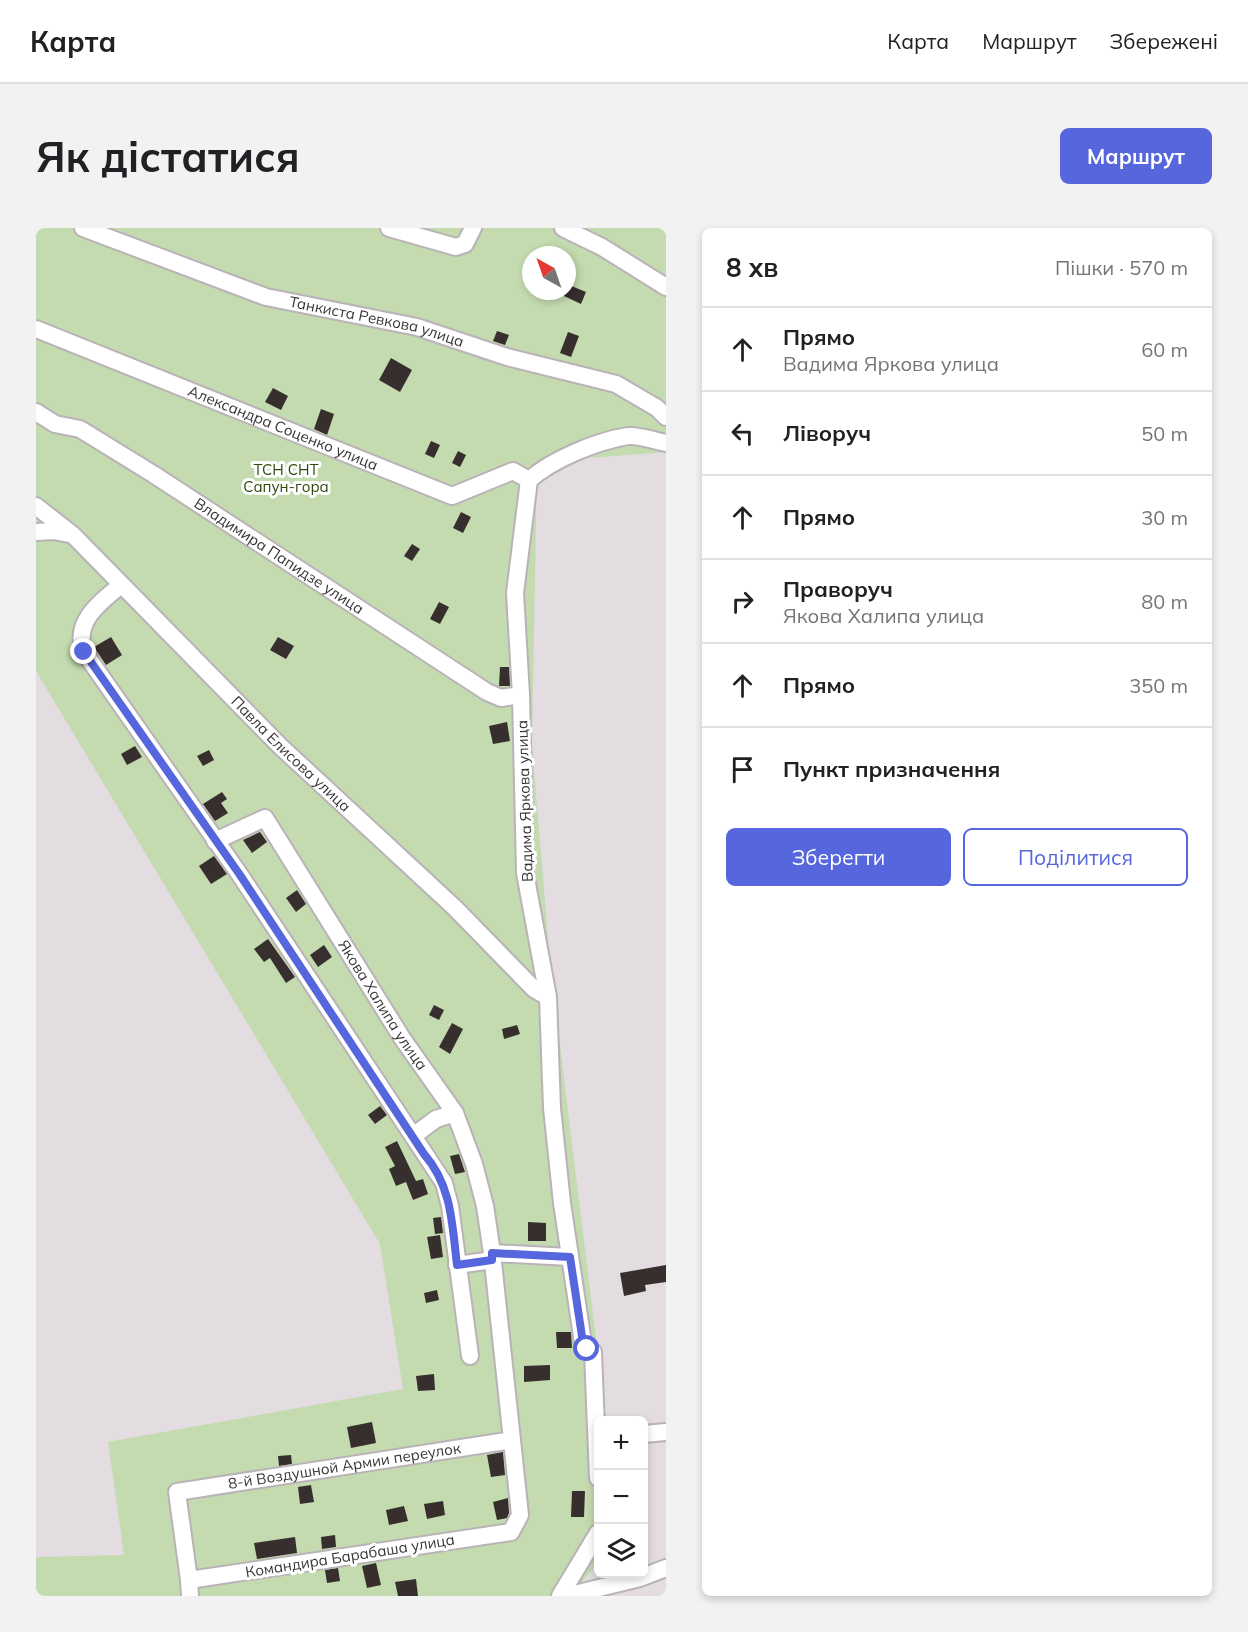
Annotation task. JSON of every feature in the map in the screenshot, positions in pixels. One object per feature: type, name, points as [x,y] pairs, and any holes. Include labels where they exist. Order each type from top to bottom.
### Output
[{"type":"lane","name":"Танкиста Ревкова улица","points":[[83,228],[266,297],[417,327],[507,357],[616,384],[657,408],[666,417]]},
{"type":"lane","points":[[389,228],[456,248],[465,244],[473,228]]},
{"type":"lane","points":[[563,228],[602,247],[666,287]]},
{"type":"lane","name":"Александра Соценко улица","points":[[36,328],[452,496],[513,471],[529,480]]},
{"type":"lane","name":"Владимира Папидзе улица","points":[[36,412],[56,424],[80,429],[153,474],[487,692],[501,698],[521,695]]},
{"type":"lane","points":[[529,480],[545,466],[585,449],[630,436],[666,443]]},
{"type":"lane","name":"Вадима Яркова улица","points":[[529,480],[515,593],[521,695],[525,873],[548,997],[552,1108],[583,1343],[593,1352],[597,1416]]},
{"type":"lane","name":"Павла Елисова улица","points":[[36,506],[73,535],[280,746],[455,908],[534,989],[548,997]]},
{"type":"lane","points":[[36,532],[53,531],[73,535]]},
{"type":"lane","points":[[122,585],[104,598],[84,624],[80,640],[84,652],[216,841],[444,1183],[450,1206],[470,1356]]},
{"type":"lane","name":"Якова Халипа улица","points":[[216,841],[265,818],[402,1038],[455,1113],[474,1164],[485,1206],[492,1257],[520,1515],[511,1532]]},
{"type":"lane","points":[[413,1136],[436,1119],[455,1113]]},
{"type":"lane","points":[[457,1265],[492,1257],[570,1257]]},
{"type":"lane","points":[[648,1434],[666,1432]]},
{"type":"lane","name":"8-й Воздушной Армии переулок","points":[[177,1492],[512,1440]]},
{"type":"lane","name":"Командира Барабаша улица","points":[[177,1492],[189,1588],[511,1532]]},
{"type":"lane","points":[[560,1596],[594,1540]]},
{"type":"lane","points":[[566,1596],[640,1578],[666,1568]]},
{"type":"green space","name":"ТСН СНТ Сапун-гора","points":[[36,228],[666,228],[666,452],[537,462],[532,746],[551,973],[606,1416],[594,1416],[594,1568],[570,1596],[36,1596],[36,1557],[124,1555],[108,1442],[403,1389],[380,1244],[36,671]]},
{"type":"building","points":[[576,288],[586,292],[581,304],[572,300],[576,300]]},
{"type":"building","points":[[497,331],[509,335],[505,345],[493,341]]},
{"type":"building","points":[[568,332],[579,336],[571,357],[560,353]]},
{"type":"building","points":[[391,358],[412,370],[400,392],[379,380]]},
{"type":"building","points":[[273,388],[288,396],[281,410],[265,402]]},
{"type":"building","points":[[321,409],[334,414],[327,435],[314,429]]},
{"type":"building","points":[[431,441],[440,445],[434,458],[425,454]]},
{"type":"building","points":[[458,451],[466,455],[460,467],[452,463]]},
{"type":"building","points":[[461,512],[471,517],[463,533],[453,528]]},
{"type":"building","points":[[412,544],[420,549],[412,561],[404,556]]},
{"type":"building","points":[[439,602],[449,607],[440,624],[430,619]]},
{"type":"building","points":[[111,637],[122,655],[106,665],[94,647]]},
{"type":"building","points":[[278,637],[294,646],[286,659],[270,650]]},
{"type":"building","points":[[500,667],[509,667],[510,686],[499,686]]},
{"type":"building","points":[[507,722],[510,741],[493,744],[489,726]]},
{"type":"building","points":[[135,746],[142,757],[127,765],[121,754]]},
{"type":"building","points":[[209,750],[214,760],[203,766],[197,756]]},
{"type":"building","points":[[222,792],[227,799],[221,803],[228,813],[215,821],[203,804]]},
{"type":"building","points":[[260,832],[267,842],[252,853],[243,840]]},
{"type":"building","points":[[214,856],[227,874],[211,884],[199,866]]},
{"type":"building","points":[[297,890],[306,904],[296,912],[286,898]]},
{"type":"building","points":[[268,939],[295,977],[286,983],[270,958],[264,962],[254,949]]},
{"type":"building","points":[[324,945],[332,957],[318,967],[310,955]]},
{"type":"building","points":[[434,1005],[444,1010],[439,1020],[429,1015]]},
{"type":"building","points":[[452,1023],[463,1029],[450,1054],[439,1047]]},
{"type":"building","points":[[517,1025],[520,1034],[504,1039],[502,1029]]},
{"type":"building","points":[[380,1106],[387,1115],[375,1124],[368,1115]]},
{"type":"building","points":[[397,1141],[416,1181],[423,1179],[428,1194],[413,1200],[406,1182],[396,1186],[389,1169],[395,1166],[385,1147]]},
{"type":"building","points":[[459,1154],[465,1172],[455,1174],[450,1156]]},
{"type":"building","points":[[441,1217],[443,1233],[435,1234],[433,1218]]},
{"type":"building","points":[[528,1222],[546,1223],[546,1241],[528,1241]]},
{"type":"building","points":[[440,1235],[443,1257],[431,1259],[427,1237]]},
{"type":"building","points":[[666,1265],[666,1282],[645,1285],[646,1291],[624,1296],[620,1273]]},
{"type":"building","points":[[437,1290],[439,1300],[426,1303],[424,1293]]},
{"type":"building","points":[[556,1332],[571,1332],[572,1348],[557,1348]]},
{"type":"building","points":[[550,1365],[550,1380],[524,1382],[524,1366]]},
{"type":"building","points":[[434,1374],[435,1390],[418,1391],[416,1376]]},
{"type":"building","points":[[372,1422],[376,1443],[351,1448],[347,1427]]},
{"type":"building","points":[[503,1452],[505,1475],[491,1477],[487,1455]]},
{"type":"building","points":[[291,1455],[292,1464],[279,1466],[278,1456]]},
{"type":"building","points":[[311,1485],[314,1502],[300,1504],[298,1487]]},
{"type":"building","points":[[572,1491],[585,1491],[584,1517],[571,1517]]},
{"type":"building","points":[[508,1498],[507,1518],[497,1520],[493,1502]]},
{"type":"building","points":[[443,1501],[445,1515],[427,1519],[424,1504]]},
{"type":"building","points":[[404,1506],[408,1521],[389,1525],[386,1510]]},
{"type":"building","points":[[335,1535],[336,1547],[322,1549],[321,1537]]},
{"type":"building","points":[[295,1537],[297,1553],[257,1559],[254,1543]]},
{"type":"building","points":[[376,1563],[381,1585],[367,1588],[362,1566]]},
{"type":"building","points":[[338,1568],[340,1581],[327,1583],[325,1570]]},
{"type":"building","points":[[416,1579],[418,1596],[398,1596],[395,1582]]},
{"type":"route","points":[[84,652],[240,875],[406,1123],[424,1154],[436,1168],[444,1183],[450,1206],[457,1265],[492,1260],[492,1253],[570,1257],[583,1343],[587,1349]]}]
